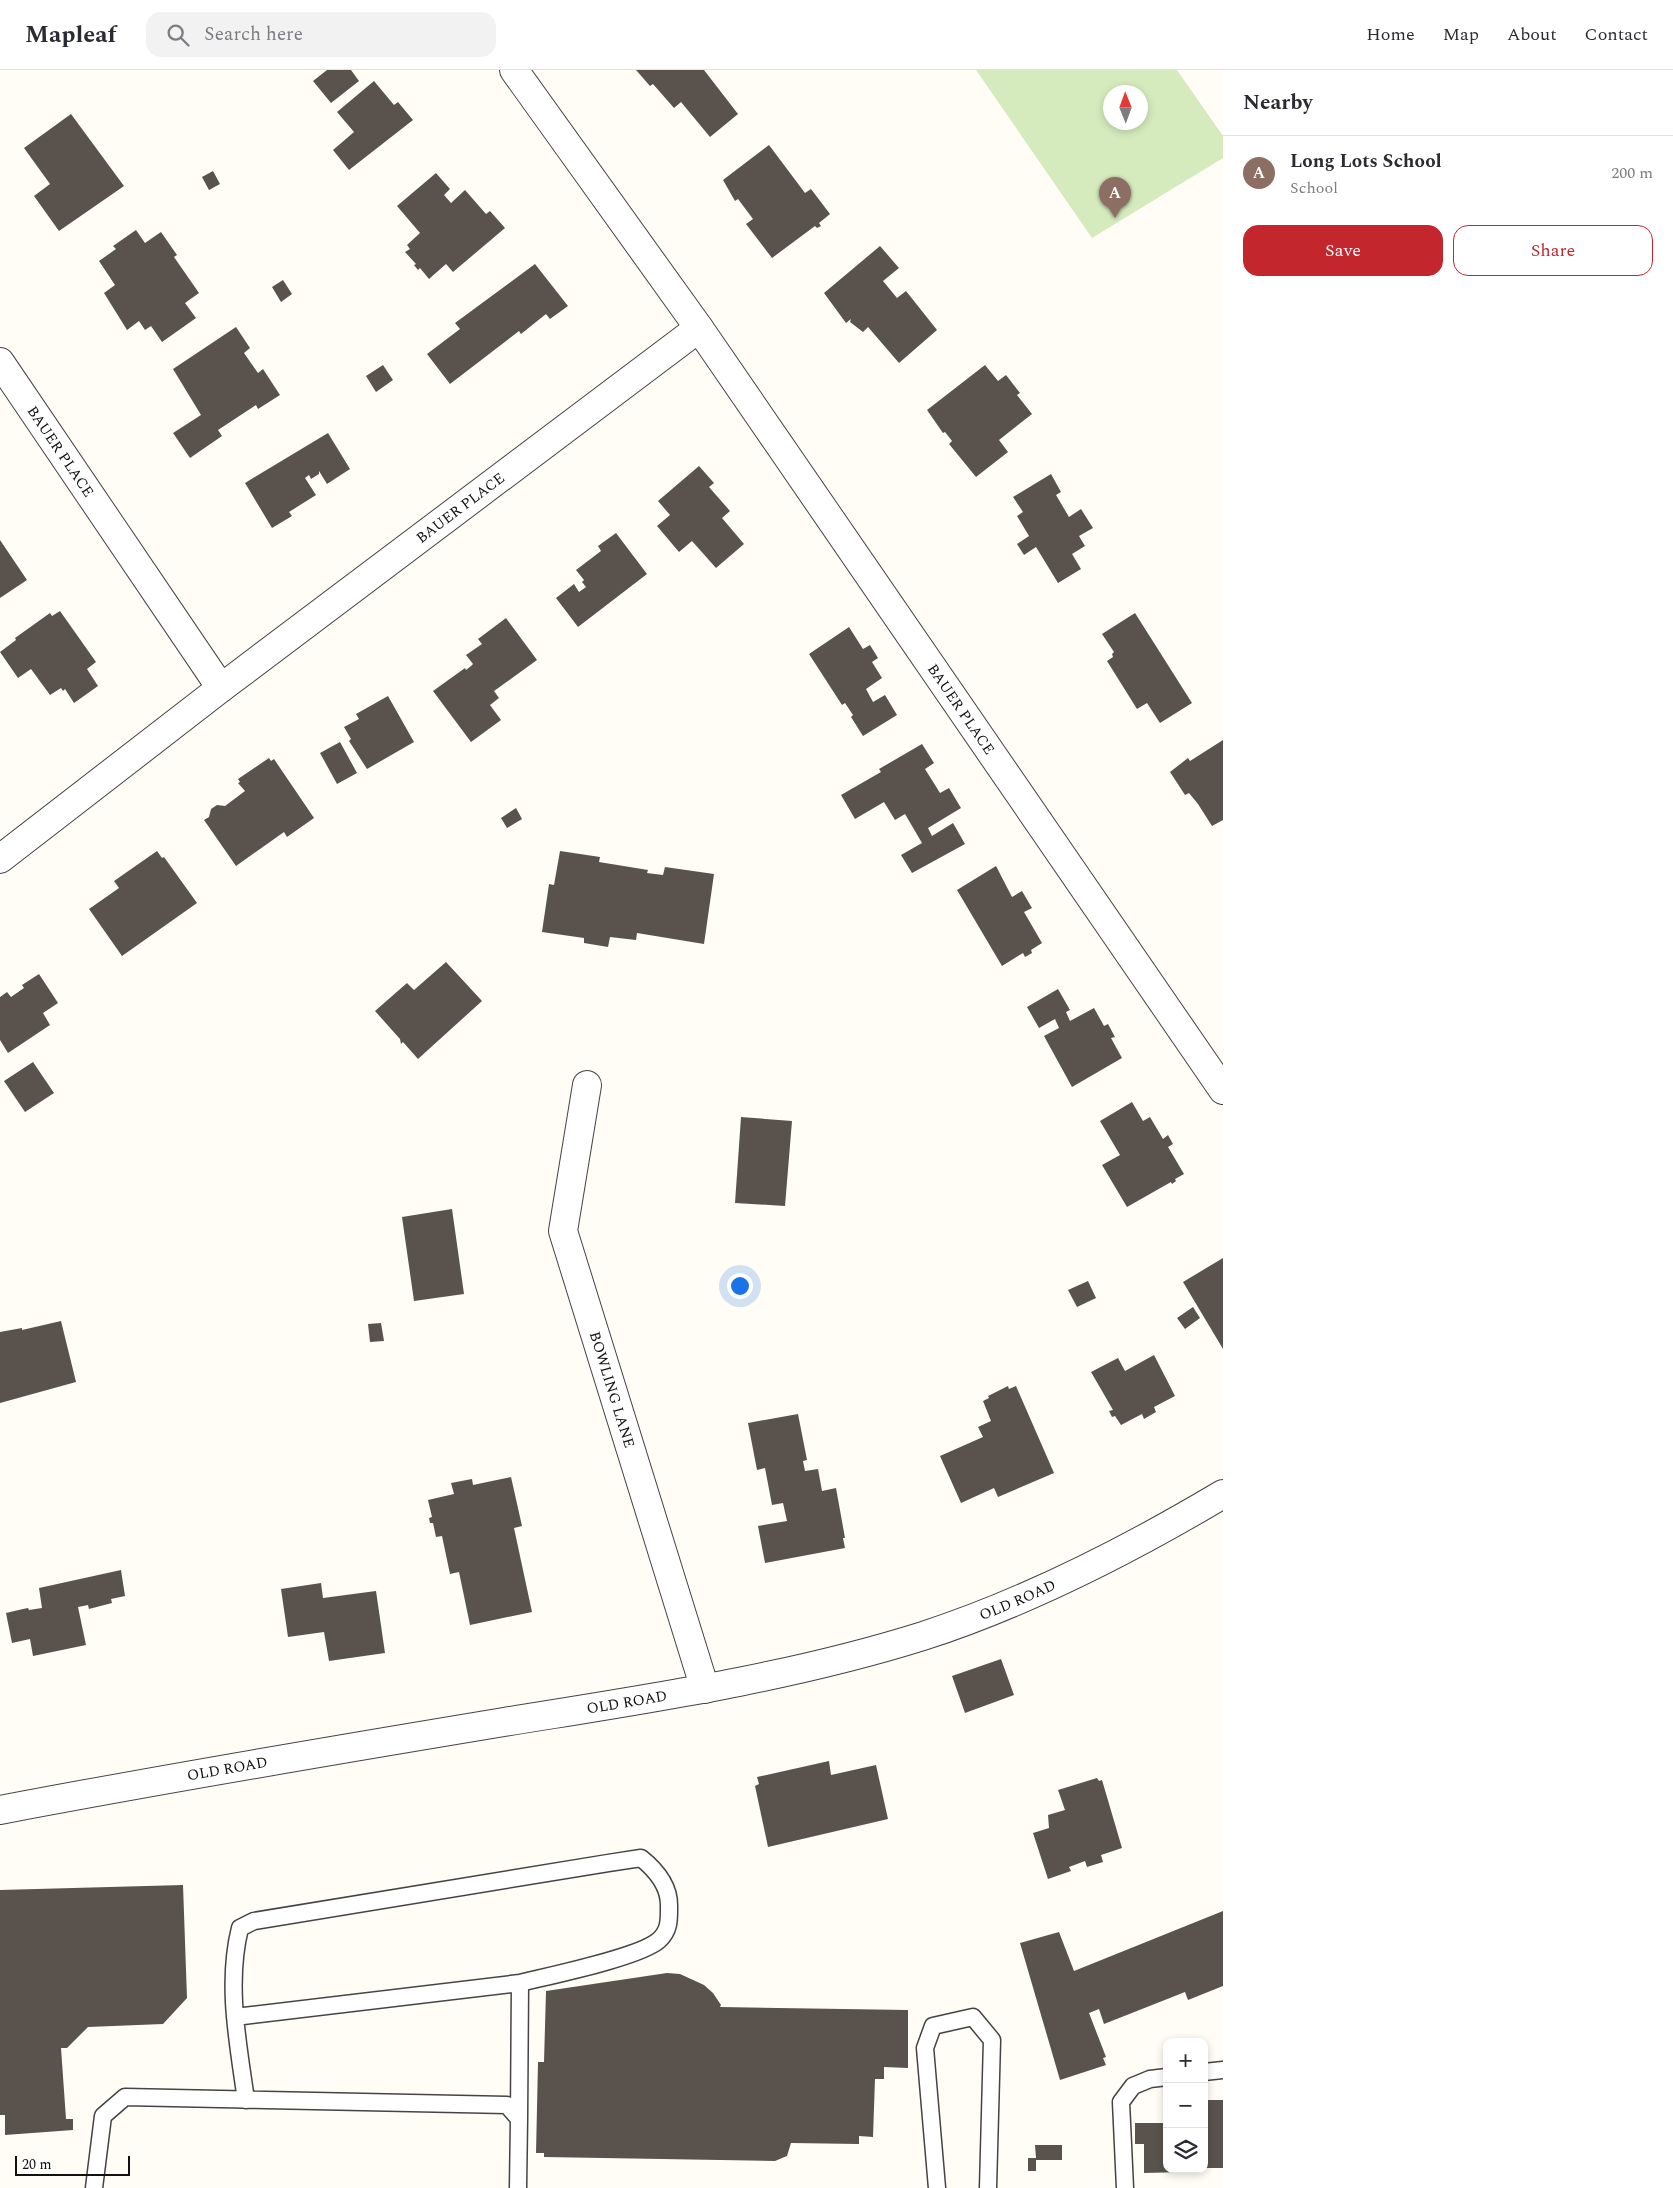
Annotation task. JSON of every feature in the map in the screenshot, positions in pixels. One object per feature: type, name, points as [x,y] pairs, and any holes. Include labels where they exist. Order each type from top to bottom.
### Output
[{"type":"street","name":"BAUER PLACE","points":[[514,70],[699,328],[1223,1090]]},
{"type":"street","name":"BAUER PLACE","points":[[0,859],[222,688],[699,328]]},
{"type":"street","name":"BAUER PLACE","points":[[0,362],[222,688]]},
{"type":"street","name":"BOWLING LANE","points":[[586,1085],[563,1231],[705,1689]]},
{"type":"street","name":"OLD ROAD","points":[[0,1810],[304,1755],[705,1689],[810,1667],[924,1635],[988,1612],[1115,1554],[1177,1522],[1223,1494]]},
{"type":"lane","points":[[234,2017],[520,1983],[624,1956],[658,1941],[670,1925],[669,1897],[657,1871],[641,1858],[254,1921],[240,1928],[234,1952],[234,2017],[246,2100]]},
{"type":"lane","points":[[518,2188],[520,1983]]},
{"type":"lane","points":[[937,2188],[925,2048],[933,2026],[972,2017],[992,2040],[988,2188]]},
{"type":"lane","points":[[1208,2072],[1223,2070]]},
{"type":"lane","points":[[1125,2188],[1121,2102],[1133,2086],[1150,2079],[1163,2077]]},
{"type":"lane","points":[[94,2188],[104,2116],[125,2097],[507,2105],[519,2118]]},
{"type":"green space","points":[[976,70],[1177,70],[1223,136],[1223,158],[1092,238]]},
{"type":"building","points":[[327,70],[351,70],[359,81],[331,103],[313,81]]},
{"type":"building","points":[[636,70],[704,70],[738,114],[710,137],[681,102],[674,108],[653,84],[650,86]]},
{"type":"building","points":[[374,81],[394,105],[398,102],[413,120],[349,170],[333,150],[354,132],[337,112]]},
{"type":"building","points":[[71,114],[124,186],[59,231],[34,196],[50,184],[24,148]]},
{"type":"building","points":[[769,145],[805,193],[811,189],[830,214],[819,223],[821,226],[817,228],[815,226],[772,258],[746,224],[753,219],[738,199],[735,201],[723,180]]},
{"type":"building","points":[[213,171],[220,184],[209,190],[202,177]]},
{"type":"building","points":[[436,173],[450,189],[444,195],[451,203],[465,190],[486,214],[490,211],[505,228],[453,272],[446,264],[429,279],[420,268],[418,270],[414,265],[416,264],[405,252],[410,249],[407,245],[420,233],[397,206]]},
{"type":"building","points":[[136,230],[145,243],[161,232],[177,255],[174,257],[199,293],[185,303],[196,318],[162,342],[151,326],[145,330],[139,321],[127,330],[104,293],[115,285],[99,261],[116,249],[113,246]]},
{"type":"building","points":[[880,246],[899,268],[883,281],[897,298],[906,291],[937,330],[899,363],[868,327],[863,332],[850,322],[851,319],[846,323],[824,293]]},
{"type":"building","points":[[535,264],[568,306],[550,319],[546,314],[521,334],[519,331],[450,384],[427,354],[460,329],[455,323]]},
{"type":"building","points":[[283,280],[292,294],[281,302],[272,287]]},
{"type":"building","points":[[236,327],[250,348],[244,353],[258,373],[263,369],[280,395],[258,409],[256,405],[218,430],[222,436],[190,458],[173,433],[201,415],[173,369]]},
{"type":"building","points":[[383,365],[393,380],[376,392],[366,376]]},
{"type":"building","points":[[985,365],[998,381],[1006,375],[1020,393],[1017,395],[1032,414],[999,440],[1008,452],[976,477],[949,444],[952,441],[945,432],[943,433],[927,410]]},
{"type":"building","points":[[328,433],[350,469],[327,484],[319,471],[319,474],[311,479],[309,475],[305,478],[316,495],[289,512],[292,516],[272,528],[245,483]]},
{"type":"building","points":[[699,466],[714,483],[709,487],[730,511],[722,518],[744,544],[716,568],[692,541],[679,552],[657,526],[670,515],[658,501]]},
{"type":"building","points":[[1051,474],[1061,492],[1056,495],[1069,517],[1081,509],[1093,528],[1079,536],[1085,546],[1072,554],[1081,569],[1058,583],[1036,547],[1024,555],[1017,544],[1029,536],[1017,516],[1023,512],[1013,497]]},
{"type":"building","points":[[616,533],[647,574],[578,627],[556,598],[574,584],[579,592],[586,587],[582,582],[584,580],[576,570],[601,551],[598,546]]},
{"type":"building","points":[[0,540],[27,580],[0,598]]},
{"type":"building","points":[[60,611],[96,662],[87,669],[98,686],[74,703],[65,689],[63,691],[61,688],[50,695],[31,669],[18,678],[0,652],[16,640],[15,638],[50,613],[52,616]]},
{"type":"building","points":[[1135,613],[1192,703],[1160,723],[1147,703],[1137,709],[1107,661],[1113,657],[1112,654],[1114,652],[1102,634]]},
{"type":"building","points":[[506,618],[537,660],[494,691],[499,698],[490,705],[501,720],[471,742],[433,691],[473,664],[466,655],[482,644],[478,639]]},
{"type":"building","points":[[849,627],[863,649],[870,645],[878,658],[872,662],[882,678],[866,689],[873,702],[885,695],[897,715],[863,736],[851,717],[853,715],[845,703],[842,705],[809,654]]},
{"type":"building","points":[[388,696],[414,742],[367,769],[349,741],[351,739],[344,727],[359,719],[356,714]]},
{"type":"building","points":[[1223,740],[1223,820],[1212,826],[1198,804],[1189,793],[1185,795],[1170,772],[1188,758],[1190,761]]},
{"type":"building","points":[[340,742],[357,773],[337,784],[320,753]]},
{"type":"building","points":[[922,744],[934,763],[925,769],[940,793],[949,788],[961,808],[928,828],[932,836],[953,823],[965,844],[912,873],[901,855],[922,843],[905,814],[895,820],[884,802],[855,819],[841,795],[881,772],[879,769]]},
{"type":"building","points":[[269,758],[271,761],[274,759],[314,818],[287,837],[284,832],[236,866],[204,820],[209,817],[211,809],[217,805],[225,806],[245,791],[238,783],[240,782],[238,779]]},
{"type":"building","points":[[516,808],[522,819],[507,828],[501,818]]},
{"type":"building","points":[[157,851],[162,858],[164,857],[197,903],[122,956],[89,909],[119,888],[114,881]]},
{"type":"building","points":[[560,851],[600,857],[599,862],[648,870],[647,873],[663,875],[665,867],[714,874],[704,944],[637,933],[636,940],[610,937],[608,947],[584,943],[584,938],[542,932],[549,884],[554,885]]},
{"type":"building","points":[[996,866],[1012,897],[1022,891],[1032,908],[1024,912],[1042,943],[1031,950],[1032,953],[1025,957],[1023,953],[1002,966],[957,890]]},
{"type":"building","points":[[446,962],[482,1001],[418,1059],[403,1042],[401,1044],[400,1039],[375,1011],[407,983],[414,990]]},
{"type":"building","points":[[39,974],[58,1003],[43,1013],[50,1025],[8,1053],[0,1040],[0,997],[7,992],[11,997],[24,988],[22,985]]},
{"type":"building","points":[[1058,989],[1070,1010],[1066,1012],[1070,1021],[1094,1008],[1104,1026],[1108,1024],[1115,1037],[1111,1038],[1122,1058],[1072,1087],[1044,1036],[1059,1028],[1055,1019],[1039,1028],[1027,1007]]},
{"type":"building","points":[[33,1062],[54,1093],[25,1112],[4,1081]]},
{"type":"building","points":[[1132,1102],[1143,1121],[1150,1117],[1163,1139],[1168,1135],[1173,1144],[1168,1147],[1184,1174],[1175,1179],[1176,1181],[1172,1184],[1171,1182],[1127,1207],[1102,1165],[1120,1155],[1100,1121]]},
{"type":"building","points":[[741,1117],[792,1121],[785,1206],[735,1203]]},
{"type":"building","points":[[452,1209],[464,1294],[414,1301],[402,1217]]},
{"type":"building","points":[[1223,1258],[1223,1349],[1183,1282]]},
{"type":"building","points":[[1088,1281],[1096,1298],[1077,1307],[1068,1290]]},
{"type":"building","points":[[1193,1307],[1200,1318],[1185,1329],[1177,1318]]},
{"type":"building","points":[[61,1321],[76,1382],[0,1403],[0,1332],[22,1328],[22,1330]]},
{"type":"building","points":[[381,1323],[384,1341],[370,1342],[368,1324]]},
{"type":"building","points":[[1154,1355],[1175,1396],[1154,1407],[1156,1412],[1144,1419],[1142,1414],[1121,1425],[1115,1416],[1112,1417],[1109,1411],[1113,1410],[1091,1372],[1118,1358],[1125,1371]]},
{"type":"building","points":[[1008,1386],[1009,1389],[1016,1386],[1054,1473],[998,1497],[994,1488],[961,1503],[940,1456],[983,1437],[978,1427],[991,1421],[983,1401],[989,1398],[988,1396]]},
{"type":"building","points":[[798,1414],[807,1460],[803,1461],[805,1471],[818,1469],[822,1491],[836,1488],[845,1548],[765,1563],[758,1526],[787,1521],[783,1503],[772,1505],[765,1468],[757,1470],[748,1423]]},
{"type":"building","points":[[511,1477],[522,1526],[514,1528],[532,1612],[470,1625],[459,1572],[450,1574],[442,1536],[436,1537],[433,1523],[430,1523],[429,1518],[432,1517],[428,1500],[454,1494],[451,1483],[472,1479],[473,1485]]},
{"type":"building","points":[[121,1570],[125,1596],[111,1599],[112,1603],[89,1609],[88,1605],[78,1607],[86,1645],[33,1656],[30,1639],[12,1643],[6,1613],[28,1608],[29,1610],[42,1608],[39,1588]]},
{"type":"building","points":[[321,1583],[323,1598],[376,1591],[385,1653],[329,1661],[324,1632],[288,1637],[281,1589]]},
{"type":"building","points":[[1001,1659],[1014,1695],[965,1713],[952,1676]]},
{"type":"building","points":[[829,1761],[831,1775],[876,1765],[888,1819],[768,1847],[755,1786],[759,1784],[757,1777]]},
{"type":"building","points":[[1097,1778],[1099,1781],[1102,1780],[1122,1848],[1101,1855],[1103,1862],[1087,1867],[1085,1861],[1069,1867],[1071,1871],[1048,1879],[1033,1833],[1049,1828],[1048,1815],[1065,1810],[1058,1790]]},
{"type":"building","points":[[183,1885],[187,1998],[163,2024],[88,2027],[67,2048],[61,2048],[66,2119],[73,2119],[73,2130],[5,2135],[5,2115],[0,2115],[0,1890]]},
{"type":"building","points":[[1223,1911],[1223,1986],[1188,2000],[1185,1992],[1104,2024],[1099,2009],[1089,2013],[1106,2057],[1103,2058],[1106,2065],[1060,2080],[1020,1943],[1059,1932],[1074,1971]]},
{"type":"building","points":[[667,1973],[680,1974],[704,1985],[713,1993],[721,2005],[720,2007],[908,2010],[908,2068],[884,2067],[884,2079],[875,2079],[873,2137],[859,2136],[859,2144],[791,2143],[787,2156],[775,2161],[544,2157],[544,2153],[536,2153],[538,2062],[544,2062],[546,1991]]},
{"type":"building","points":[[1208,2100],[1223,2100],[1223,2168],[1208,2168]]},
{"type":"building","points":[[1135,2123],[1163,2123],[1163,2173],[1144,2173],[1144,2144],[1135,2144]]},
{"type":"building","points":[[1035,2145],[1062,2145],[1062,2160],[1036,2160],[1036,2171],[1028,2171],[1028,2158],[1036,2158]]},
{"type":"place","name":"Long Lots School","points":[[1115,218]]}]
